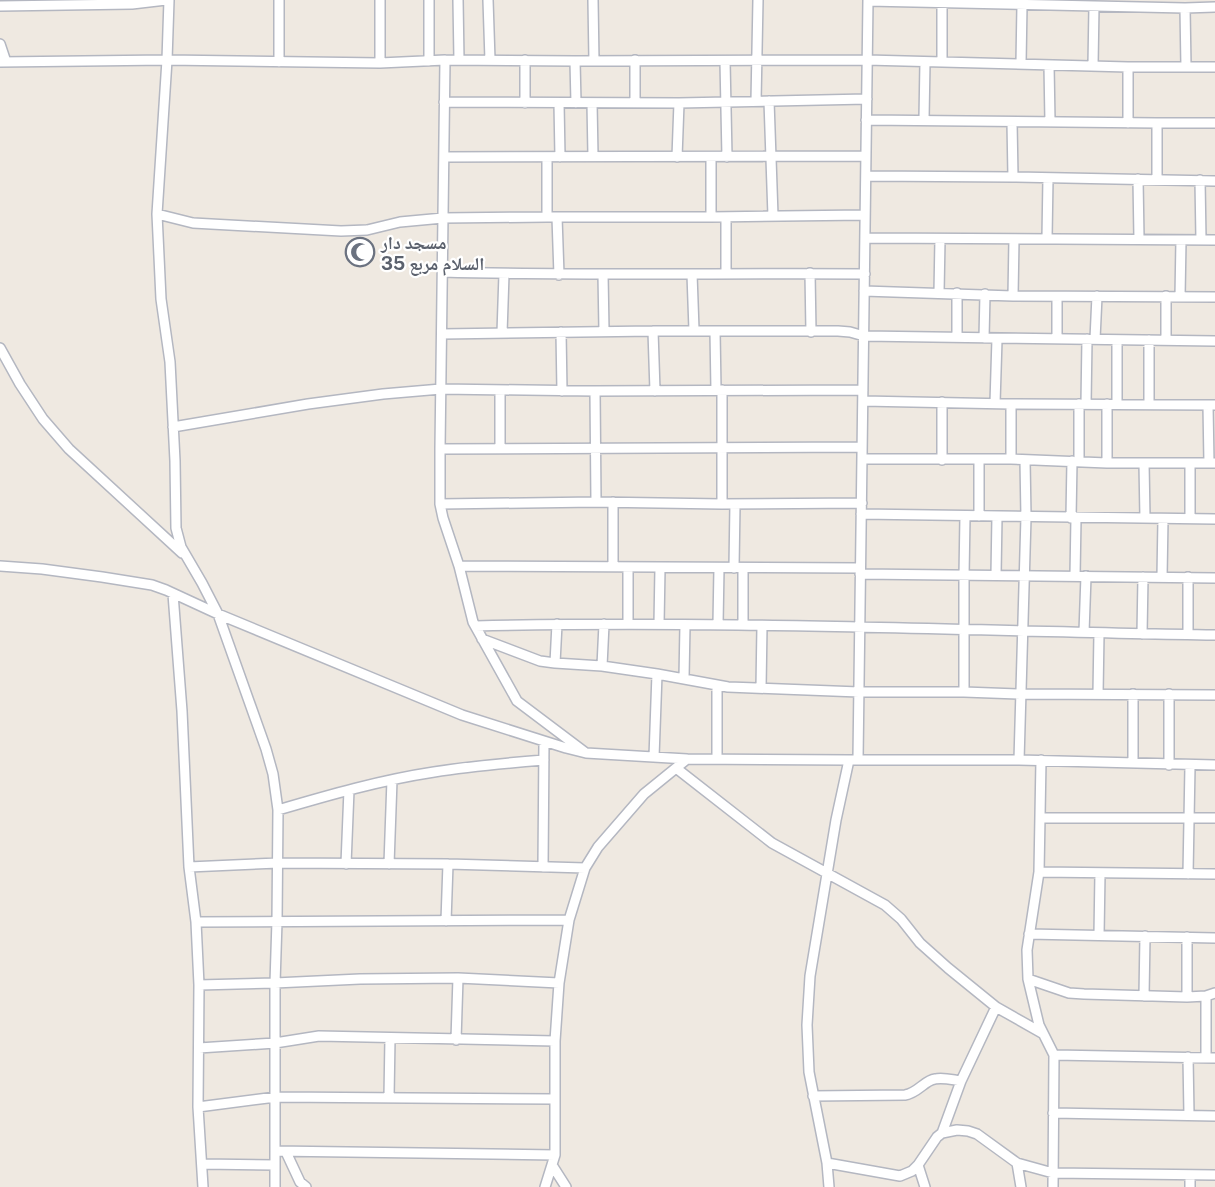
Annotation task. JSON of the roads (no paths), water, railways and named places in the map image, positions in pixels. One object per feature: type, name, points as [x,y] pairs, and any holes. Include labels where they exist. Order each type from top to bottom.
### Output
[{"type":"street","points":[[0,6],[132,4],[167,0],[167,60],[157,214],[161,299],[170,362],[176,461],[176,528],[181,547],[218,614],[273,774],[278,810],[275,1187]]},
{"type":"street","points":[[279,0],[279,62]]},
{"type":"street","points":[[380,0],[380,63]]},
{"type":"street","points":[[429,0],[429,61]]},
{"type":"street","points":[[458,0],[459,60]]},
{"type":"street","points":[[488,0],[490,60]]},
{"type":"street","points":[[593,0],[594,61]]},
{"type":"street","points":[[756,101],[758,0]]},
{"type":"street","points":[[829,1186],[827,1163],[809,1072],[807,1025],[810,976],[836,820],[854,760],[859,692],[868,1],[1022,5],[1047,2],[1094,6],[1134,3],[1185,8],[1212,5]]},
{"type":"street","points":[[942,3],[942,62]]},
{"type":"street","points":[[1021,63],[1022,5]]},
{"type":"street","points":[[1093,65],[1094,6]]},
{"type":"street","points":[[1185,8],[1186,67]]},
{"type":"street","points":[[0,44],[3,62],[167,60],[380,63],[445,60],[867,60],[1215,67]]},
{"type":"street","points":[[445,60],[440,504],[476,626],[517,701],[586,753]]},
{"type":"street","points":[[525,60],[525,103]]},
{"type":"street","points":[[635,60],[635,103]]},
{"type":"street","points":[[575,61],[576,103]]},
{"type":"street","points":[[725,61],[727,157]]},
{"type":"street","points":[[924,119],[925,62]]},
{"type":"street","points":[[1049,64],[1050,122]]},
{"type":"street","points":[[1128,67],[1128,123]]},
{"type":"street","points":[[444,102],[679,103],[867,99]]},
{"type":"street","points":[[769,101],[772,216]]},
{"type":"street","points":[[559,103],[560,157]]},
{"type":"street","points":[[592,103],[593,156]]},
{"type":"street","points":[[677,157],[679,103]]},
{"type":"street","points":[[866,120],[1215,123]]},
{"type":"street","points":[[1012,122],[1013,177]]},
{"type":"street","points":[[1156,179],[1157,123]]},
{"type":"street","points":[[444,157],[866,156]]},
{"type":"street","points":[[547,157],[547,217]]},
{"type":"street","points":[[711,157],[711,217]]},
{"type":"street","points":[[866,176],[1215,181]]},
{"type":"street","points":[[1047,238],[1048,178]]},
{"type":"street","points":[[1138,179],[1139,239]]},
{"type":"street","points":[[1200,180],[1202,240]]},
{"type":"street","points":[[157,214],[193,223],[341,231],[367,231],[400,222],[443,218],[865,215]]},
{"type":"street","points":[[726,217],[726,273]]},
{"type":"street","points":[[558,218],[559,275]]},
{"type":"street","points":[[865,238],[1215,240]]},
{"type":"street","points":[[939,292],[940,239]]},
{"type":"street","points":[[1012,296],[1014,239]]},
{"type":"street","points":[[1180,240],[1180,297]]},
{"type":"street","points":[[442,272],[559,275],[865,274]]},
{"type":"street","points":[[810,273],[811,332]]},
{"type":"street","points":[[502,333],[504,274]]},
{"type":"street","points":[[603,274],[604,332]]},
{"type":"street","points":[[692,274],[694,330]]},
{"type":"street","points":[[864,291],[1057,297],[1215,297]]},
{"type":"street","points":[[957,293],[957,337]]},
{"type":"street","points":[[984,338],[985,294]]},
{"type":"street","points":[[1075,576],[1076,461],[1097,296]]},
{"type":"street","points":[[1166,296],[1166,340]]},
{"type":"street","points":[[1057,297],[1057,339]]},
{"type":"street","points":[[442,334],[694,330],[844,332],[864,336],[997,339],[1215,341]]},
{"type":"street","points":[[653,331],[655,391]]},
{"type":"street","points":[[715,331],[722,448],[722,504]]},
{"type":"street","points":[[561,332],[562,391]]},
{"type":"street","points":[[995,403],[997,339]]},
{"type":"street","points":[[1117,340],[1117,404]]},
{"type":"street","points":[[1149,340],[1149,404]]},
{"type":"street","points":[[0,348],[42,420],[69,449],[188,559]]},
{"type":"street","points":[[173,427],[383,394],[441,389],[863,390]]},
{"type":"street","points":[[500,390],[500,449]]},
{"type":"street","points":[[595,391],[596,502]]},
{"type":"street","points":[[862,459],[1212,463],[1211,405],[863,401]]},
{"type":"street","points":[[942,402],[942,460]]},
{"type":"street","points":[[1011,404],[1011,459]]},
{"type":"street","points":[[1107,404],[1107,463]]},
{"type":"street","points":[[440,449],[862,447]]},
{"type":"street","points":[[979,459],[979,516]]},
{"type":"street","points":[[1019,760],[1026,517],[1025,460]]},
{"type":"street","points":[[1144,463],[1145,518]]},
{"type":"street","points":[[1190,463],[1190,519]]},
{"type":"street","points":[[613,502],[613,567]]},
{"type":"street","points":[[440,504],[862,503]]},
{"type":"street","points":[[735,504],[743,624]]},
{"type":"street","points":[[861,514],[1215,519]]},
{"type":"street","points":[[964,692],[965,516]]},
{"type":"street","points":[[996,575],[997,516]]},
{"type":"street","points":[[1162,577],[1163,519]]},
{"type":"street","points":[[0,566],[42,569],[152,585],[462,715],[586,753],[687,759],[1041,760],[1215,765]]},
{"type":"street","points":[[459,566],[739,568],[964,576],[1215,578]]},
{"type":"street","points":[[628,568],[628,624]]},
{"type":"street","points":[[659,624],[660,568]]},
{"type":"street","points":[[718,568],[718,624]]},
{"type":"street","points":[[1084,632],[1086,576]]},
{"type":"street","points":[[1142,634],[1143,577]]},
{"type":"street","points":[[1188,577],[1188,634]]},
{"type":"street","points":[[173,594],[182,711],[189,867],[196,921],[199,985],[198,1107],[203,1187]]},
{"type":"street","points":[[555,663],[557,624]]},
{"type":"street","points":[[602,666],[604,624]]},
{"type":"street","points":[[476,626],[743,624],[1022,632],[1215,634]]},
{"type":"street","points":[[684,678],[685,625]]},
{"type":"street","points":[[761,687],[762,626]]},
{"type":"street","points":[[1098,694],[1100,633]]},
{"type":"street","points":[[482,639],[540,661],[602,666],[684,678],[717,686],[859,692],[1215,695]]},
{"type":"street","points":[[654,757],[657,674]]},
{"type":"street","points":[[717,686],[717,759]]},
{"type":"street","points":[[1133,694],[1133,763]]},
{"type":"street","points":[[1169,694],[1169,765]]},
{"type":"street","points":[[543,867],[544,742]]},
{"type":"street","points":[[545,1187],[554,1160],[555,1041],[559,983],[569,920],[585,868],[598,846],[644,794],[687,759]]},
{"type":"street","points":[[278,810],[349,790],[433,772],[489,764],[544,760]]},
{"type":"street","points":[[1041,760],[1039,873],[1027,950],[1028,979],[1039,1025],[1054,1055],[1053,1187]]},
{"type":"street","points":[[1188,874],[1190,766]]},
{"type":"street","points":[[676,768],[772,843],[885,905],[901,919],[920,943],[948,968],[996,1007],[1042,1033]]},
{"type":"street","points":[[389,864],[392,780]]},
{"type":"street","points":[[346,864],[349,790]]},
{"type":"street","points":[[1040,818],[1215,819]]},
{"type":"street","points":[[189,867],[278,863],[585,868]]},
{"type":"street","points":[[446,921],[448,864]]},
{"type":"street","points":[[1039,873],[1215,874]]},
{"type":"street","points":[[1099,935],[1100,873]]},
{"type":"street","points":[[196,921],[569,920]]},
{"type":"street","points":[[1029,934],[1215,938]]},
{"type":"street","points":[[1144,996],[1145,936]]},
{"type":"street","points":[[1187,938],[1187,997]]},
{"type":"street","points":[[199,985],[458,978],[559,983]]},
{"type":"street","points":[[456,1040],[458,978]]},
{"type":"street","points":[[1028,979],[1070,993],[1187,997],[1211,995],[1210,1058],[1054,1055]]},
{"type":"street","points":[[942,1133],[961,1080],[996,1007]]},
{"type":"street","points":[[199,1048],[275,1043],[319,1036],[555,1041]]},
{"type":"street","points":[[389,1097],[390,1038]]},
{"type":"street","points":[[1188,1057],[1189,1115]]},
{"type":"street","points":[[813,1096],[904,1095],[917,1091],[935,1078],[961,1080]]},
{"type":"street","points":[[198,1107],[276,1097],[555,1099]]},
{"type":"street","points":[[1053,1113],[1215,1116]]},
{"type":"street","points":[[827,1163],[900,1176],[912,1171],[918,1165],[937,1137],[942,1133],[957,1130],[977,1134],[1017,1163],[1053,1173],[1215,1175]]},
{"type":"street","points":[[275,1151],[554,1160]]},
{"type":"street","points":[[286,1152],[300,1182],[306,1187]]},
{"type":"street","points":[[554,1160],[566,1187]]},
{"type":"street","points":[[1017,1163],[1021,1187]]},
{"type":"street","points":[[202,1164],[275,1165]]},
{"type":"street","points":[[918,1165],[925,1187]]},
{"type":"street","points":[[1190,1175],[1190,1187]]},
{"type":"place","name":"مسجد دار السلام مربع 35","points":[[360,252]]}]
